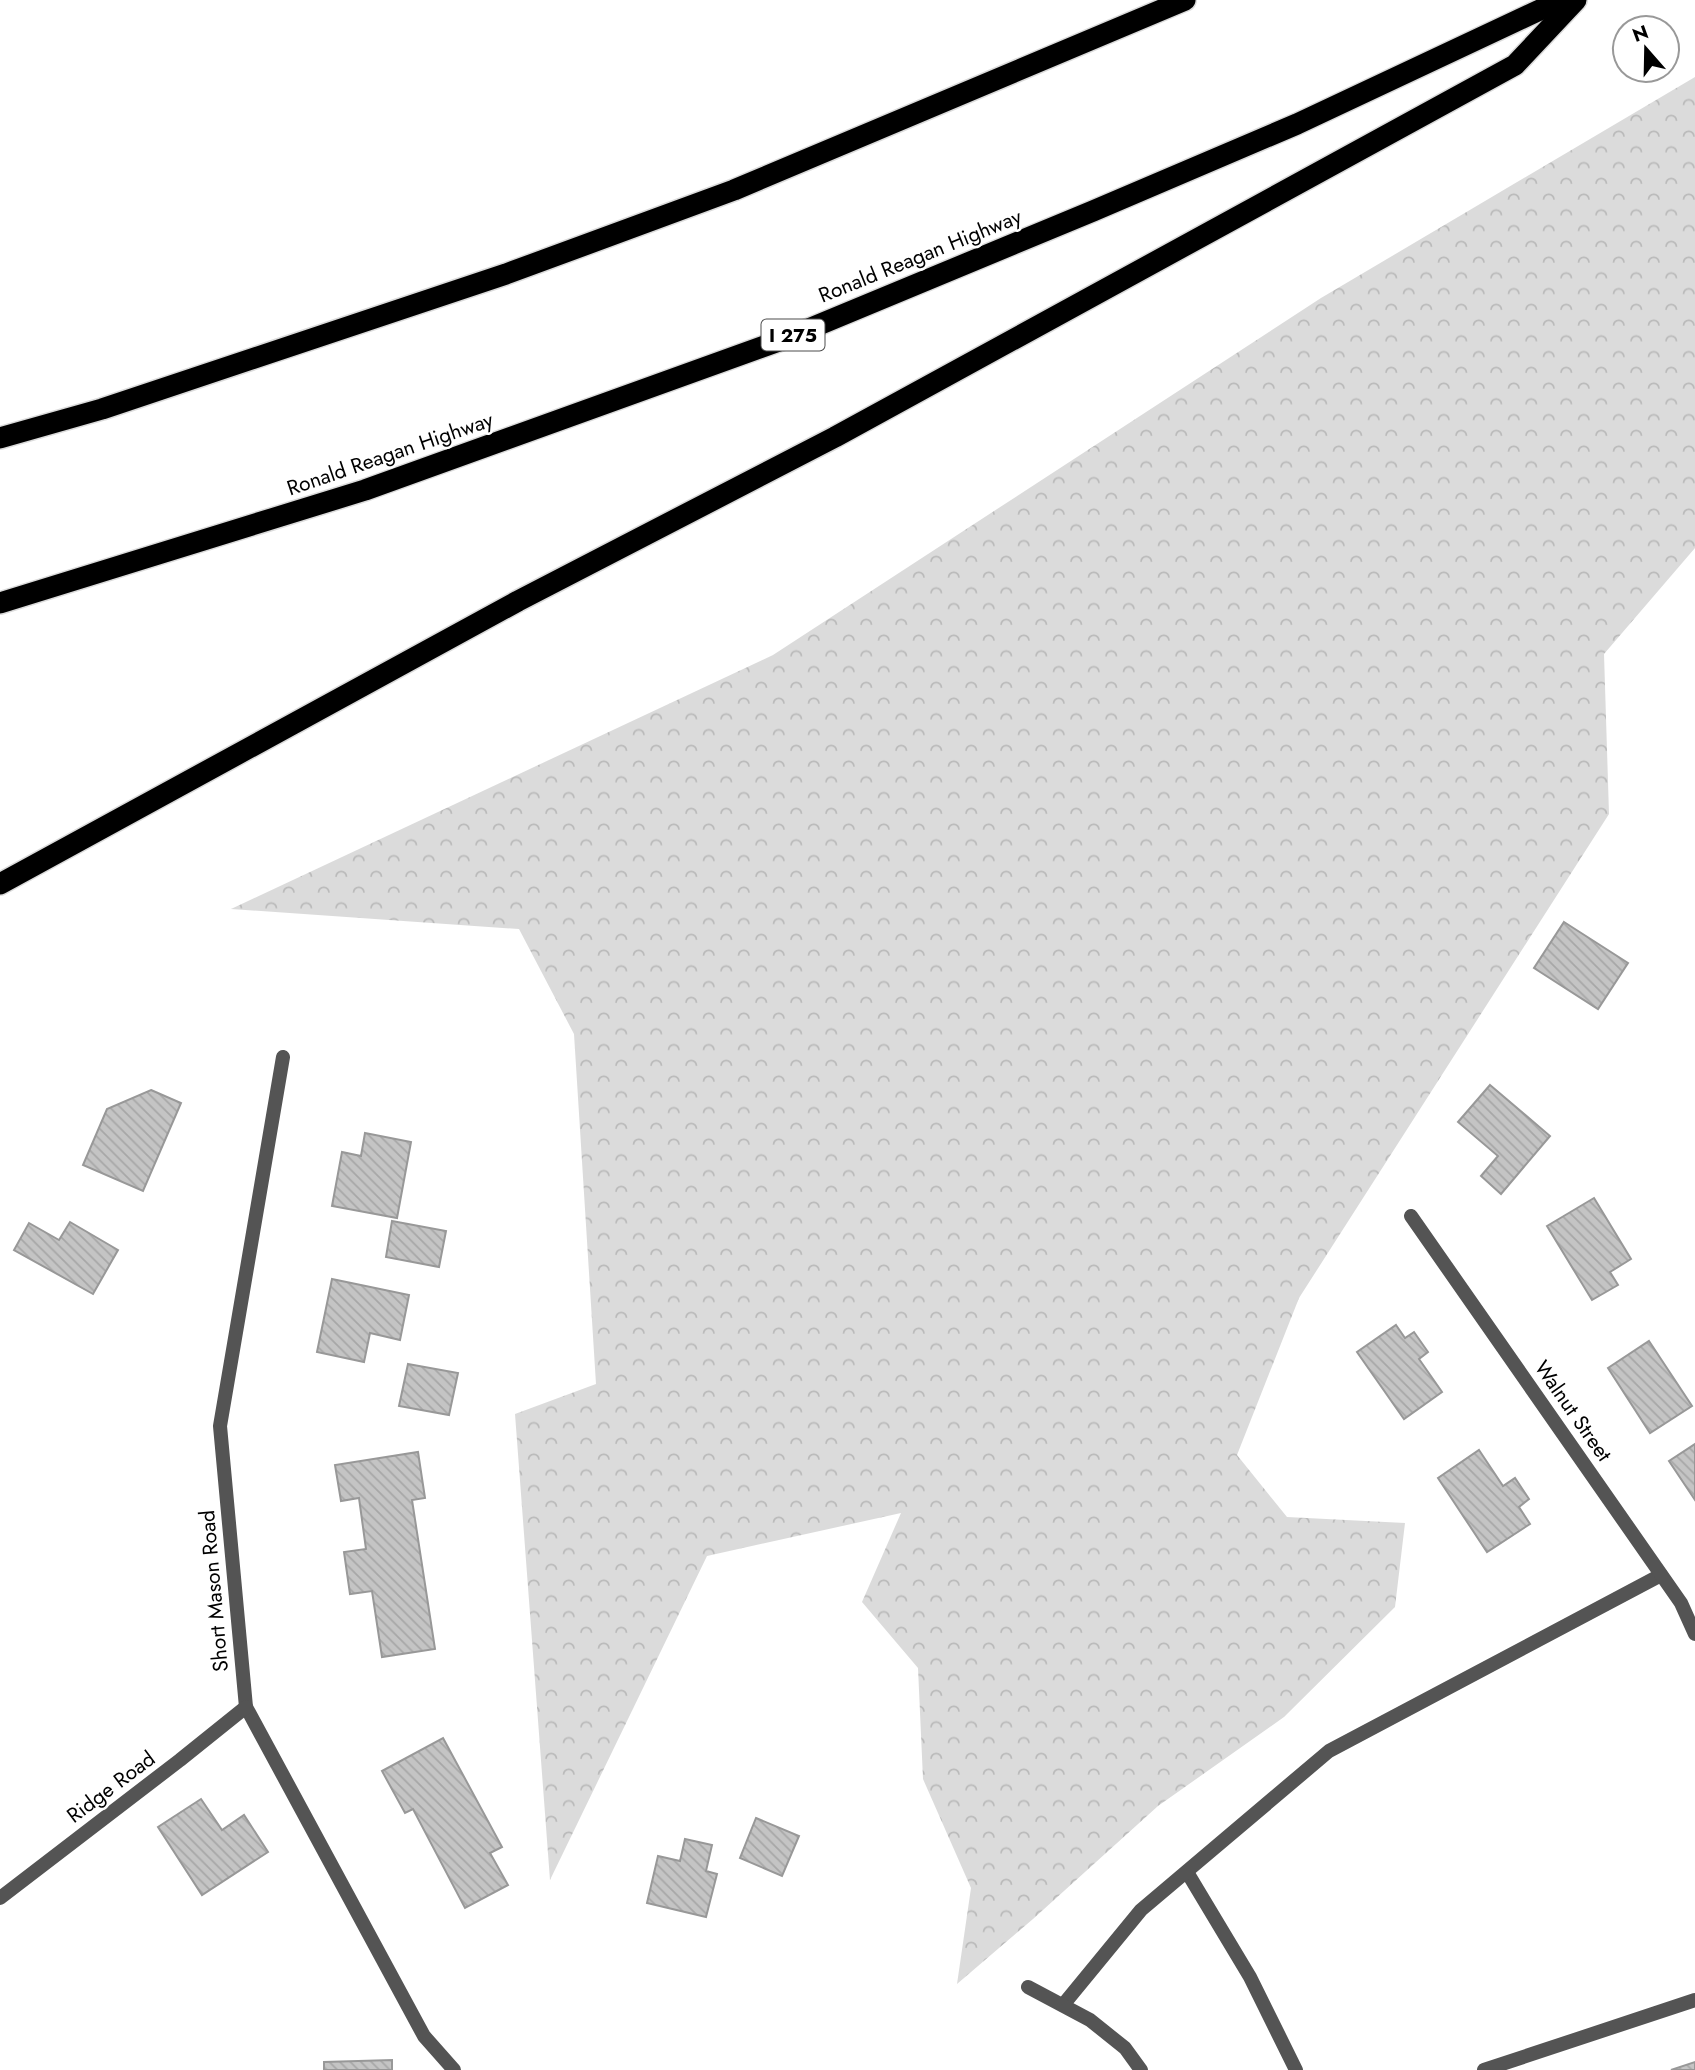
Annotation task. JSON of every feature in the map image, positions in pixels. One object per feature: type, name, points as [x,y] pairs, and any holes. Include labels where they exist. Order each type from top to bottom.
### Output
[{"type":"highway","points":[[0,438],[102,409],[506,274],[721,195],[1185,0]]},
{"type":"highway","name":"Ronald Reagan Highway","points":[[0,603],[365,491],[787,338],[1297,124],[1561,0]]},
{"type":"highway","points":[[0,884],[518,601],[847,430],[1515,65],[1576,0]]},
{"type":"street","name":"Short Mason Road","points":[[283,1057],[220,1426],[246,1707],[424,2036],[454,2070]]},
{"type":"street","name":"Walnut Street","points":[[1411,1216],[1681,1604],[1695,1634]]},
{"type":"street","points":[[1063,2005],[1141,1910],[1329,1751],[1661,1575]]},
{"type":"street","name":"Ridge Road","points":[[0,1898],[246,1707]]},
{"type":"street","points":[[1186,1872],[1250,1977],[1296,2070]]},
{"type":"street","points":[[1028,1987],[1090,2020],[1125,2048],[1141,2070]]},
{"type":"street","points":[[1485,2070],[1695,2000]]},
{"type":"green space","points":[[1695,77],[1695,548],[1604,654],[1609,814],[1299,1298],[1237,1455],[1287,1517],[1405,1523],[1395,1607],[1284,1717],[1158,1806],[957,1984],[971,1888],[923,1779],[918,1668],[862,1602],[901,1513],[707,1556],[550,1880],[515,1414],[596,1384],[574,1034],[519,929],[231,909],[773,655],[1321,298]]},
{"type":"building","points":[[1564,922],[1628,963],[1598,1009],[1534,968]]},
{"type":"building","points":[[1490,1085],[1550,1136],[1501,1194],[1481,1176],[1498,1156],[1458,1122]]},
{"type":"building","points":[[151,1090],[181,1103],[143,1191],[83,1165],[107,1109]]},
{"type":"building","points":[[365,1133],[411,1142],[397,1218],[332,1206],[342,1152],[361,1156]]},
{"type":"building","points":[[1594,1198],[1631,1259],[1610,1272],[1618,1285],[1592,1300],[1547,1226]]},
{"type":"building","points":[[392,1221],[446,1231],[439,1267],[386,1257]]},
{"type":"building","points":[[70,1222],[118,1250],[93,1294],[14,1250],[29,1223],[59,1240]]},
{"type":"building","points":[[332,1279],[409,1295],[400,1340],[370,1333],[364,1362],[317,1352]]},
{"type":"building","points":[[1396,1325],[1405,1338],[1414,1332],[1428,1352],[1419,1359],[1442,1392],[1404,1419],[1357,1352]]},
{"type":"building","points":[[1649,1341],[1692,1406],[1650,1433],[1608,1368]]},
{"type":"building","points":[[408,1364],[458,1373],[449,1415],[399,1406]]},
{"type":"building","points":[[1695,1444],[1695,1500],[1669,1461]]},
{"type":"building","points":[[1479,1450],[1503,1486],[1515,1478],[1529,1499],[1519,1507],[1530,1524],[1487,1552],[1438,1478]]},
{"type":"building","points":[[418,1452],[425,1498],[412,1500],[435,1649],[382,1657],[372,1591],[350,1594],[344,1552],[366,1549],[359,1498],[341,1501],[335,1465]]},
{"type":"building","points":[[443,1738],[502,1847],[490,1853],[508,1885],[465,1908],[413,1809],[405,1813],[382,1771]]},
{"type":"building","points":[[201,1799],[222,1830],[244,1815],[268,1852],[202,1895],[158,1827]]},
{"type":"building","points":[[756,1818],[799,1836],[782,1876],[740,1858]]},
{"type":"building","points":[[685,1839],[712,1845],[706,1871],[717,1874],[706,1917],[647,1903],[658,1856],[680,1861]]},
{"type":"building","points":[[392,2060],[392,2070],[324,2070],[324,2062]]},
{"type":"building","points":[[1695,2062],[1695,2070],[1671,2070]]}]
